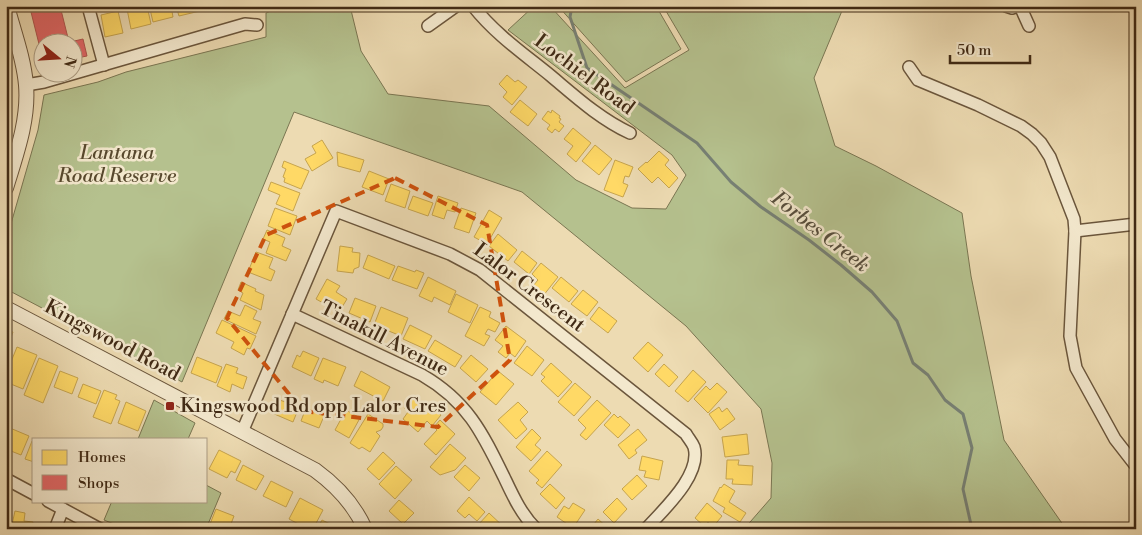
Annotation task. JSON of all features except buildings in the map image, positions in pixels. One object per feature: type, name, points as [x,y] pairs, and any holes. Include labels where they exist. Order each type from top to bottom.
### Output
[{"type":"street","points":[[6,188],[23,127],[26,104],[26,85],[7,6]]},
{"type":"street","points":[[88,6],[104,65]]},
{"type":"street","points":[[428,26],[456,6]]},
{"type":"street","name":"Lochiel Road","points":[[473,6],[492,28],[524,54],[604,118],[630,133]]},
{"type":"street","points":[[1006,6],[1012,8],[1019,6],[1029,26]]},
{"type":"street","points":[[26,85],[44,82],[245,24],[257,25]]},
{"type":"street","points":[[909,68],[918,80],[978,105],[1021,126],[1032,134],[1050,157],[1074,219],[1070,336],[1076,368],[1115,439],[1136,466]]},
{"type":"street","name":"Lalor Crescent","points":[[242,432],[336,210],[465,261],[480,270],[686,434],[694,447],[690,474],[673,498],[646,529]]},
{"type":"street","points":[[1075,232],[1136,224]]},
{"type":"street","name":"Kingswood Road","points":[[6,308],[315,470],[338,488],[352,504],[365,529]]},
{"type":"street","name":"Tinakill Avenue","points":[[292,314],[422,375],[451,395],[476,422],[518,506],[527,520],[536,529]]},
{"type":"street","points":[[6,479],[32,493]]},
{"type":"street","points":[[50,502],[100,529]]},
{"type":"street","points":[[55,529],[63,509]]},
{"type":"highlighted area","points":[[395,178],[487,225],[510,360],[438,427],[303,411],[227,318],[266,235]]},
{"type":"green space","name":"Lantana Road Reserve","points":[[283,6],[350,6],[361,51],[388,94],[489,106],[576,180],[632,208],[666,209],[686,175],[672,155],[508,30],[534,6],[550,6],[625,88],[689,50],[663,6],[844,6],[814,78],[835,146],[962,213],[971,276],[1004,440],[1066,529],[744,529],[771,498],[772,463],[761,409],[686,326],[522,192],[294,112],[182,382],[6,289],[6,241],[38,130],[44,95],[98,82],[126,72],[266,37],[266,13]]},
{"type":"green space","points":[[558,6],[656,6],[681,49],[626,82]]},
{"type":"green space","points":[[154,400],[195,423],[188,438],[138,438]]},
{"type":"green space","points":[[208,486],[221,493],[206,529],[126,529],[104,520],[112,502],[208,502]]},
{"type":"waterway","name":"Forbes Creek","points":[[572,6],[570,17],[587,68],[697,143],[731,182],[761,207],[841,265],[872,292],[897,321],[913,363],[928,375],[945,400],[963,414],[972,448],[963,489],[972,529]]},
{"type":"place","name":"Kingswood Rd opp Lalor Cres","points":[[170,406]]}]
